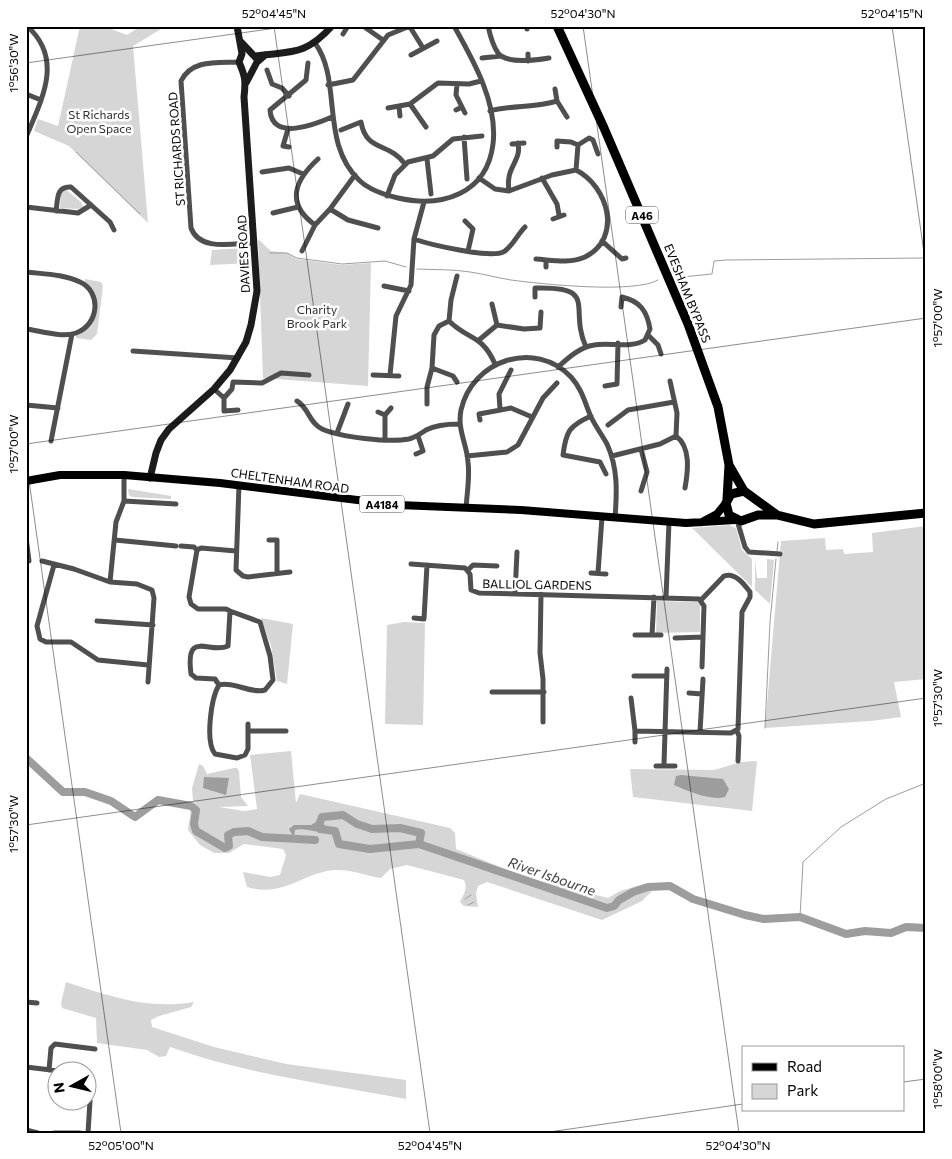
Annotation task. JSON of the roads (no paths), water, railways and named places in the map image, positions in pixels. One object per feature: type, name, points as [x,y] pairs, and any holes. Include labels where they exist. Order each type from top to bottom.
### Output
[{"type":"highway","name":"EVESHAM BYPASS","points":[[557,26],[634,198],[705,367],[718,407],[729,465],[726,501]]},
{"type":"highway","name":"EVESHAM BYPASS","points":[[729,465],[748,492]]},
{"type":"highway","points":[[734,492],[748,492],[756,508],[750,518],[736,520],[727,512],[726,501],[734,492]]},
{"type":"highway","name":"A46","points":[[748,492],[778,515],[797,522],[814,524],[926,512]]},
{"type":"highway","name":"A46","points":[[750,518],[778,515]]},
{"type":"main road","name":"CHELTENHAM ROAD","points":[[26,481],[69,475],[124,475],[238,486],[372,503],[531,510],[669,522],[736,520]]},
{"type":"main road","points":[[700,522],[716,514],[726,501]]},
{"type":"street","points":[[26,137],[41,100],[47,77],[47,57],[42,42],[27,26]]},
{"type":"street","name":"DAVIES ROAD","points":[[237,26],[240,41],[240,58],[246,83]]},
{"type":"street","points":[[243,68],[265,55],[295,52],[315,42],[332,26]]},
{"type":"street","points":[[343,34],[348,26]]},
{"type":"street","points":[[363,26],[383,40]]},
{"type":"street","points":[[328,85],[344,83],[357,77],[383,40],[394,31],[410,26],[423,48]]},
{"type":"street","points":[[488,26],[498,52],[502,56]]},
{"type":"street","points":[[315,42],[324,60],[337,140],[354,175],[371,188],[387,196],[424,202],[438,201],[456,196],[479,178],[491,156],[493,143],[490,111],[482,81],[457,27]]},
{"type":"street","points":[[240,41],[255,60]]},
{"type":"street","points":[[411,54],[436,41]]},
{"type":"street","points":[[240,58],[248,52],[255,60]]},
{"type":"street","points":[[528,54],[528,61]]},
{"type":"street","points":[[482,58],[502,56],[528,61],[549,58]]},
{"type":"street","name":"ST RICHARDS ROAD","points":[[240,58],[196,65],[186,72],[182,81],[191,228],[196,237],[208,244],[254,243]]},
{"type":"street","name":"DAVIES ROAD","points":[[150,478],[161,440],[169,430],[214,389],[238,358],[246,342],[255,306],[254,243],[244,97],[246,83],[255,60]]},
{"type":"street","points":[[308,63],[306,80],[270,112],[276,122],[288,129],[309,126],[332,117]]},
{"type":"street","points":[[267,70],[272,84],[282,88],[289,96]]},
{"type":"street","points":[[388,108],[410,104],[438,83],[457,84],[482,81]]},
{"type":"street","points":[[457,84],[456,95],[465,114]]},
{"type":"street","points":[[555,89],[557,101],[566,117]]},
{"type":"street","points":[[26,94],[41,100]]},
{"type":"street","points":[[490,111],[511,106],[540,106],[557,101]]},
{"type":"street","points":[[410,104],[426,127]]},
{"type":"street","points":[[399,107],[400,116]]},
{"type":"street","points":[[456,110],[462,107]]},
{"type":"street","points":[[341,130],[361,122],[371,142],[398,154],[405,164]]},
{"type":"street","points":[[288,129],[282,143],[283,146],[289,147]]},
{"type":"street","points":[[576,170],[578,145],[589,135],[598,154]]},
{"type":"street","points":[[387,196],[395,175],[405,164],[414,160],[427,159],[453,139],[482,136]]},
{"type":"street","points":[[464,138],[467,179]]},
{"type":"street","points":[[557,147],[557,142],[570,142],[578,145]]},
{"type":"street","points":[[509,191],[508,176],[518,157],[521,143],[512,144]]},
{"type":"street","points":[[315,225],[298,207],[296,190],[303,174],[318,158]]},
{"type":"street","points":[[427,159],[431,194]]},
{"type":"street","points":[[262,172],[289,168],[303,174]]},
{"type":"street","points":[[479,178],[495,189],[509,191],[542,178],[576,170],[593,182],[604,199],[607,222],[602,241],[591,253],[580,258],[564,261],[536,259]]},
{"type":"street","points":[[302,251],[315,225],[330,209],[354,175]]},
{"type":"street","points":[[542,178],[562,215],[553,219]]},
{"type":"street","points":[[56,210],[59,191],[69,186],[110,222],[114,230]]},
{"type":"street","points":[[390,375],[396,316],[409,290],[414,238],[424,202]]},
{"type":"street","points":[[26,207],[81,213],[92,205]]},
{"type":"street","points":[[273,213],[298,207]]},
{"type":"street","points":[[330,209],[348,220],[378,228]]},
{"type":"street","points":[[465,221],[473,229],[468,251]]},
{"type":"street","points":[[414,238],[468,251],[490,254],[502,252],[525,227]]},
{"type":"street","points":[[602,241],[622,259],[626,258]]},
{"type":"street","points":[[546,260],[546,268]]},
{"type":"street","points":[[26,272],[71,278],[83,284],[93,293],[95,310],[91,321],[84,328],[72,334],[26,329]]},
{"type":"street","points":[[457,276],[451,300],[450,320],[456,328],[479,340],[495,364]]},
{"type":"street","points":[[384,286],[409,290]]},
{"type":"street","points":[[392,286],[392,294]]},
{"type":"street","points":[[535,297],[536,288],[563,288],[574,293],[580,305],[579,325],[586,347]]},
{"type":"street","points":[[558,367],[586,347],[642,342],[649,336],[650,329],[647,316],[638,303],[622,297],[621,307]]},
{"type":"street","points":[[492,304],[497,325]]},
{"type":"street","points":[[497,325],[524,330],[540,328],[541,312]]},
{"type":"street","points":[[427,404],[427,387],[432,368],[435,331],[450,320]]},
{"type":"street","points":[[479,340],[497,325]]},
{"type":"street","points":[[51,441],[72,334]]},
{"type":"street","points":[[649,336],[658,346],[661,354]]},
{"type":"street","points":[[605,386],[617,384],[618,343]]},
{"type":"street","points":[[133,351],[238,358]]},
{"type":"street","points":[[466,508],[467,456],[460,424],[461,410],[470,388],[481,375],[495,364],[511,359],[533,357],[558,367],[576,384],[612,456],[617,476],[615,518]]},
{"type":"street","points":[[432,368],[454,376],[457,382]]},
{"type":"street","points":[[500,409],[499,394],[511,370]]},
{"type":"street","points":[[238,410],[224,411],[224,398],[232,389],[232,382],[262,383],[281,373],[309,374]]},
{"type":"street","points":[[373,375],[399,376]]},
{"type":"street","points":[[670,381],[678,424],[676,436]]},
{"type":"street","points":[[467,456],[510,451],[522,440],[543,398],[557,382]]},
{"type":"street","points":[[214,389],[224,398]]},
{"type":"street","points":[[297,401],[304,405],[311,421],[317,426],[337,433],[385,440],[401,440],[418,436],[426,430],[439,426],[460,424]]},
{"type":"street","points":[[608,425],[628,410],[674,402]]},
{"type":"street","points":[[337,433],[348,404]]},
{"type":"street","points":[[26,405],[58,408]]},
{"type":"street","points":[[385,440],[385,415],[391,408]]},
{"type":"street","points":[[480,420],[480,414],[511,408],[532,417]]},
{"type":"street","points":[[378,412],[385,415]]},
{"type":"street","points":[[591,416],[571,427],[567,434],[563,455],[600,462],[606,474]]},
{"type":"street","points":[[416,454],[423,451],[418,436]]},
{"type":"street","points":[[612,456],[660,444],[676,436]]},
{"type":"street","points":[[676,436],[685,446],[687,472],[685,488]]},
{"type":"street","points":[[641,449],[647,472],[641,491]]},
{"type":"street","points":[[110,582],[116,522],[124,500],[124,475]]},
{"type":"street","points":[[238,486],[236,570],[242,576],[290,572]]},
{"type":"street","points":[[124,500],[176,504]]},
{"type":"street","points":[[598,573],[602,517]]},
{"type":"street","points":[[742,534],[750,518]]},
{"type":"street","points":[[736,520],[745,547],[749,552],[780,554]]},
{"type":"street","points":[[666,597],[669,522]]},
{"type":"street","points":[[26,537],[29,561]]},
{"type":"street","points":[[269,540],[284,539]]},
{"type":"street","points":[[115,540],[236,551]]},
{"type":"street","points":[[277,572],[278,540]]},
{"type":"street","points":[[199,549],[189,597],[192,604],[198,609],[230,611],[260,622],[270,656],[273,680],[269,688],[262,691],[226,684],[220,685]]},
{"type":"street","points":[[515,594],[517,552]]},
{"type":"street","points":[[42,562],[74,569],[110,582],[137,584],[152,590],[154,598],[153,625],[148,682]]},
{"type":"street","name":"BALLIOL GARDENS","points":[[411,564],[459,566],[468,570],[471,590],[515,594],[666,597],[701,600]]},
{"type":"street","points":[[54,565],[37,626],[37,634],[40,639],[46,642],[71,642],[98,660],[148,665]]},
{"type":"street","points":[[414,618],[424,619],[430,565]]},
{"type":"street","points":[[468,570],[474,565],[497,566]]},
{"type":"street","points":[[592,573],[606,574]]},
{"type":"street","points":[[702,667],[704,606],[701,600],[724,576],[729,574],[734,576],[750,592],[750,597],[742,612],[740,722],[737,731],[739,736],[738,760]]},
{"type":"street","points":[[541,594],[540,653],[544,692],[543,722]]},
{"type":"street","points":[[652,635],[654,597]]},
{"type":"street","points":[[220,685],[213,678],[193,677],[191,671],[192,654],[200,645],[221,648],[228,646],[230,611]]},
{"type":"street","points":[[97,621],[153,625]]},
{"type":"street","points":[[635,635],[661,635]]},
{"type":"street","points":[[675,638],[703,637]]},
{"type":"street","points":[[664,764],[667,669]]},
{"type":"street","points":[[634,676],[666,676]]},
{"type":"street","points":[[700,732],[703,679]]},
{"type":"street","points":[[220,685],[211,715],[212,750],[222,757],[237,758],[245,755],[248,749],[248,724]]},
{"type":"street","points":[[492,692],[544,692]]},
{"type":"street","points":[[689,693],[702,694]]},
{"type":"street","points":[[631,698],[635,742]]},
{"type":"street","points":[[248,731],[286,731]]},
{"type":"street","points":[[635,731],[732,734],[737,731]]},
{"type":"street","points":[[656,766],[664,764],[675,766]]},
{"type":"street","points":[[26,1002],[37,1002]]},
{"type":"street","points":[[50,1062],[51,1048],[55,1044],[95,1049]]},
{"type":"street","points":[[26,1068],[48,1070]]},
{"type":"street","points":[[88,1133],[89,1112]]},
{"type":"street","points":[[26,1130],[38,1133]]},
{"type":"street","points":[[54,1133],[80,1133]]},
{"type":"waterway","points":[[76,152],[140,214]]},
{"type":"waterway","points":[[270,253],[287,253],[297,258],[342,264],[385,261],[406,267]]},
{"type":"waterway","points":[[682,277],[712,274],[714,261],[726,260],[926,258]]},
{"type":"waterway","points":[[417,269],[463,271],[511,280],[587,287],[630,286],[658,280]]},
{"type":"waterway","points":[[777,551],[778,542]]},
{"type":"waterway","points":[[765,728],[770,622],[776,559]]},
{"type":"waterway","name":"River Isbourne","points":[[26,758],[63,792],[85,792],[111,801],[135,817],[158,800],[191,806],[196,810],[194,824],[196,831],[225,848],[229,846],[228,835],[234,832],[248,831],[262,837],[315,840]]},
{"type":"waterway","points":[[800,917],[803,862],[841,827],[886,799],[926,783]]},
{"type":"waterway","points":[[315,827],[319,825],[322,817],[343,815],[357,824],[372,829],[400,828],[421,833],[419,844]]},
{"type":"waterway","name":"River Isbourne","points":[[320,829],[335,831],[339,844],[370,849],[419,844],[607,908],[614,906],[619,900],[633,892],[648,887],[670,886],[693,899],[745,915],[764,919],[800,917],[846,934],[865,931],[891,933],[906,927],[926,928]]},
{"type":"waterway","points":[[465,899],[471,895]]},
{"type":"waterway","points":[[468,905],[474,902]]},
{"type":"park label","name":"St Richards Open Space","points":[[99,121]]},
{"type":"park label","name":"Charity Brook Park","points":[[317,316]]}]
